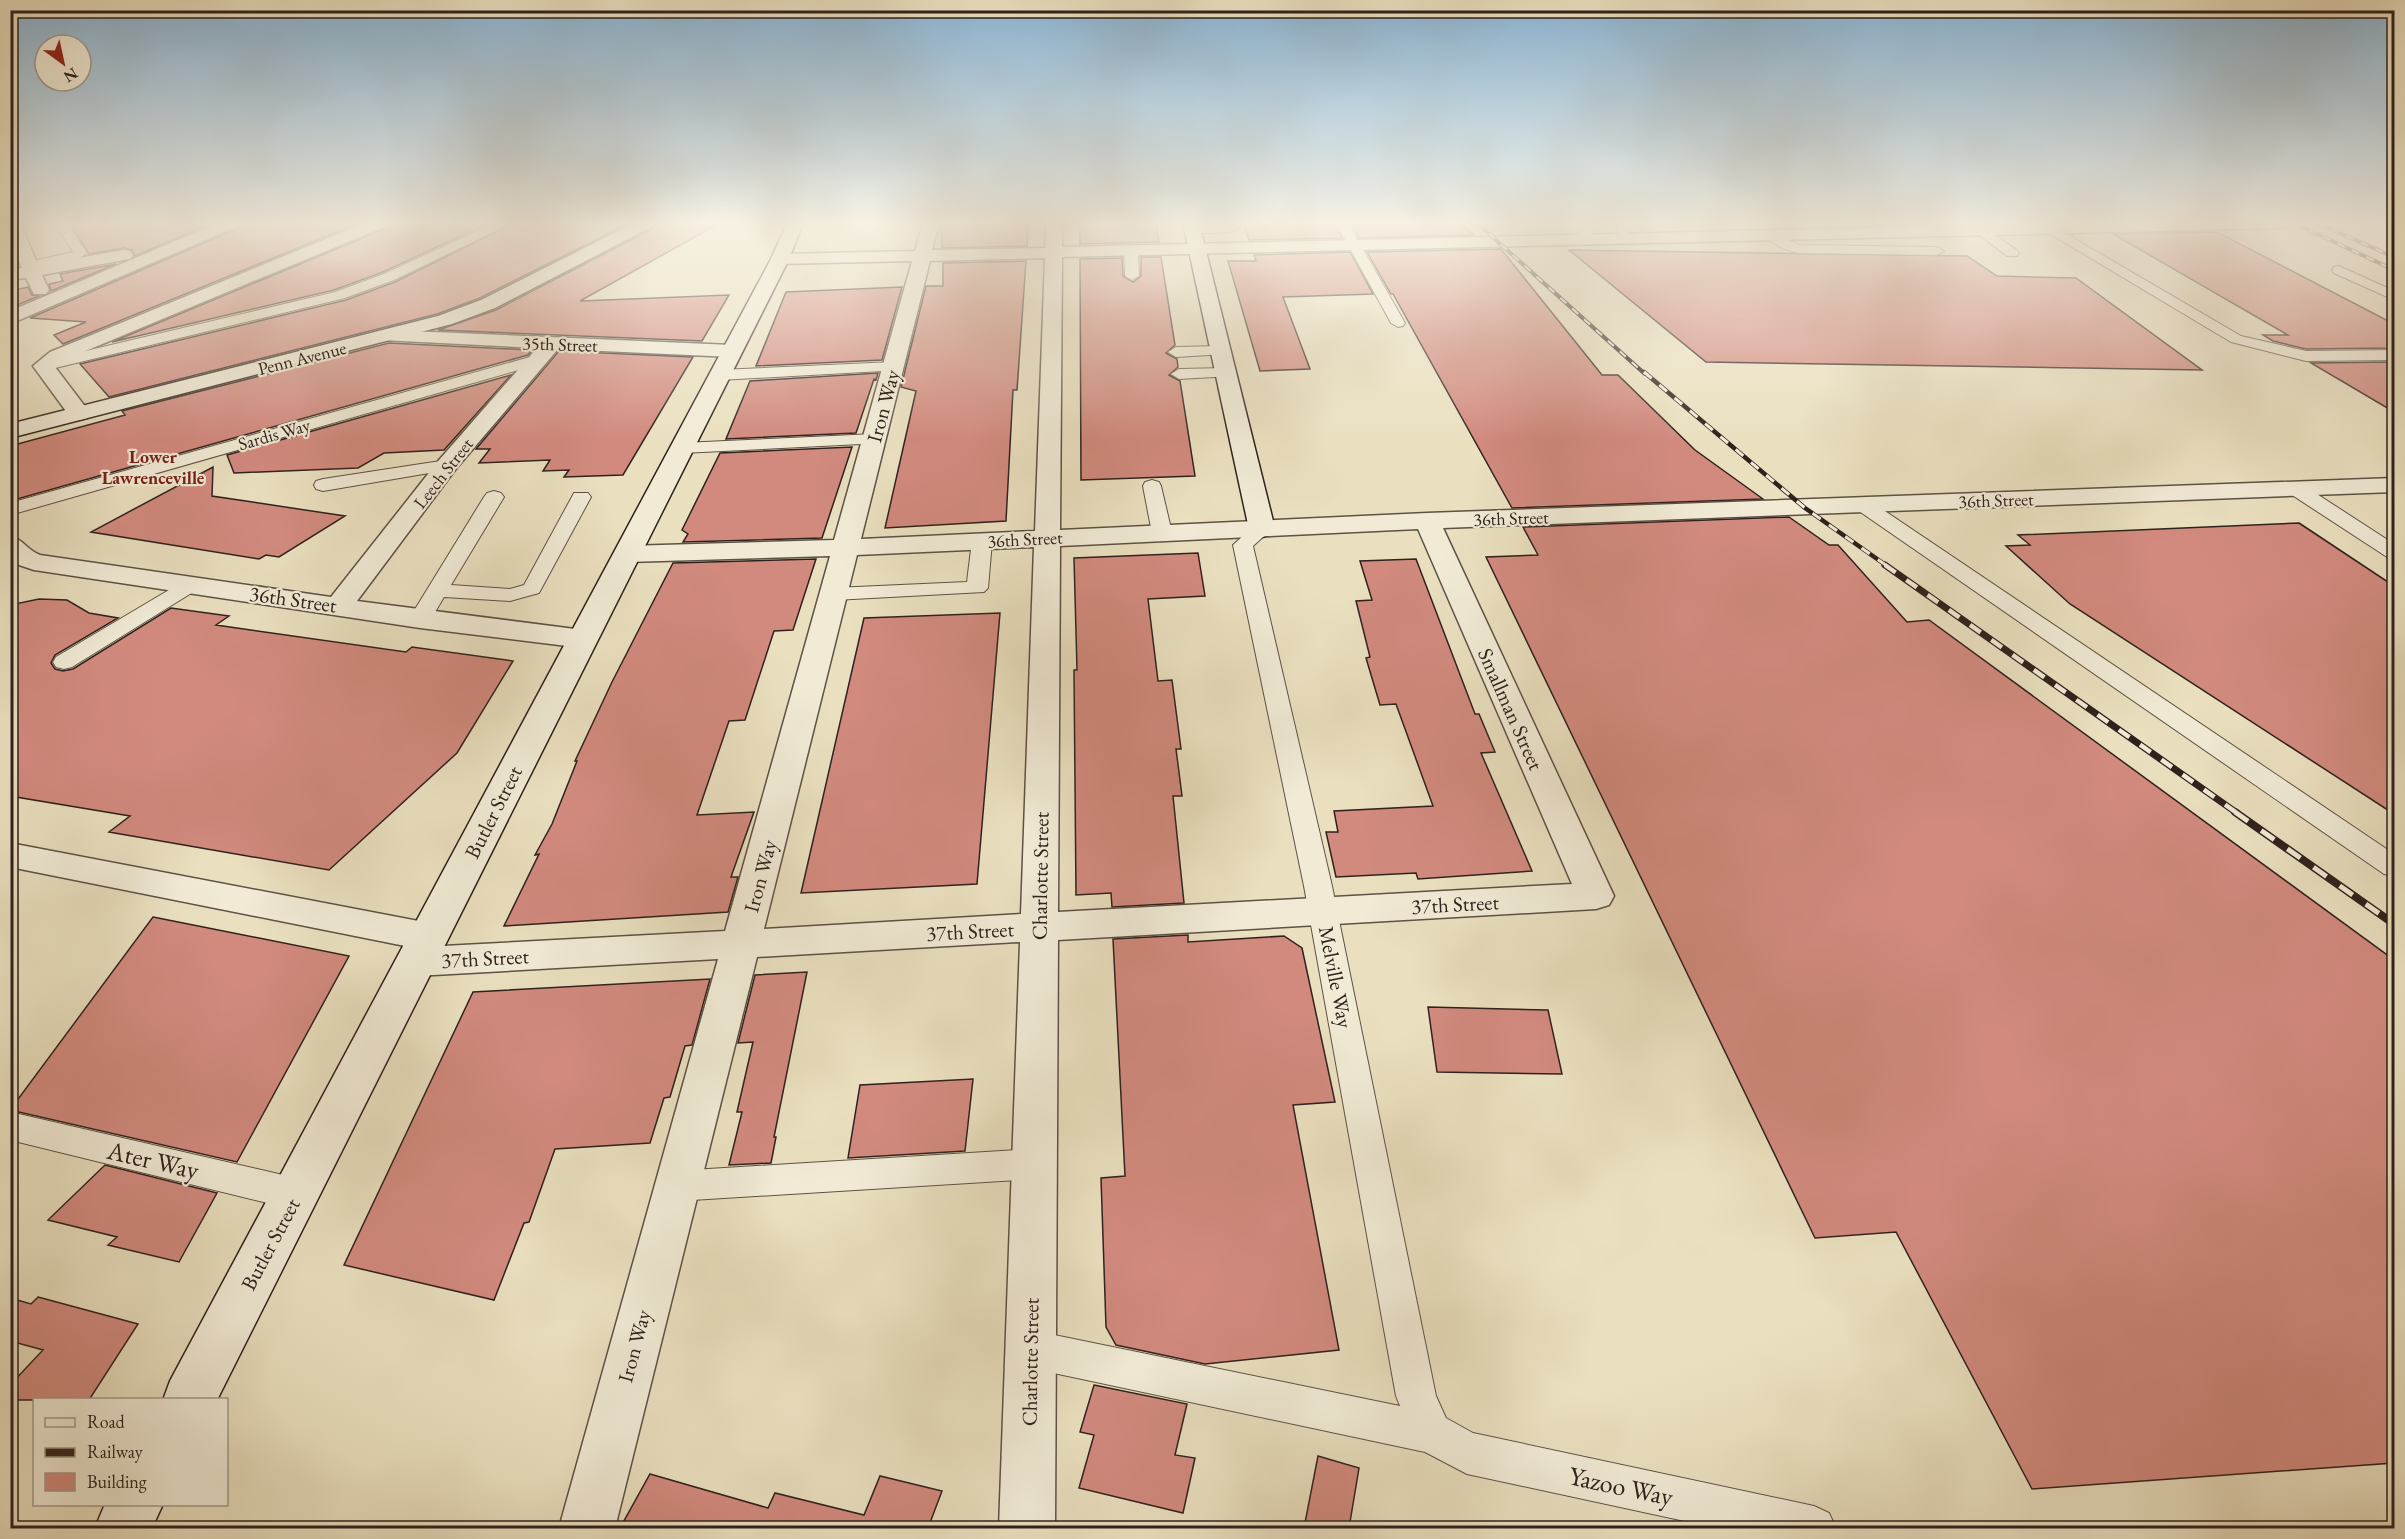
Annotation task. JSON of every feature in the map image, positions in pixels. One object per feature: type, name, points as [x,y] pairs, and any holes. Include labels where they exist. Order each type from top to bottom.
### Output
[{"type":"street","points":[[44,295],[47,302]]},
{"type":"street","points":[[11,317],[64,295]]},
{"type":"street","points":[[78,413],[43,366],[57,356],[206,295]]},
{"type":"street","name":"Penn Avenue","points":[[10,431],[388,336],[445,320],[506,295]]},
{"type":"street","name":"Butler Street","points":[[190,1398],[761,295]]},
{"type":"street","name":"Iron Way","points":[[587,1528],[913,295]]},
{"type":"street","name":"Charlotte Street","points":[[1027,1528],[1052,295]]},
{"type":"street","points":[[1207,295],[1262,529]]},
{"type":"street","name":"35th Street","points":[[388,336],[552,344],[726,363]]},
{"type":"street","name":"Leech Street","points":[[339,606],[447,465],[552,344]]},
{"type":"street","name":"36th Street","points":[[627,554],[846,548],[1427,521],[2394,485]]},
{"type":"street","name":"Smallman Street","points":[[1427,521],[1596,896]]},
{"type":"street","name":"36th Street","points":[[13,553],[34,562],[420,619],[583,639]]},
{"type":"street","name":"37th Street","points":[[10,855],[422,950],[742,944],[1596,896]]},
{"type":"street","points":[[123,1528],[134,1506]]},
{"type":"lane","points":[[43,366],[340,295]]},
{"type":"lane","points":[[1382,295],[1398,323]]},
{"type":"lane","points":[[2162,295],[2236,339],[2306,356],[2394,355]]},
{"type":"lane","name":"Sardis Way","points":[[10,509],[537,360]]},
{"type":"lane","points":[[1223,362],[1177,363],[1223,362]]},
{"type":"lane","points":[[726,363],[894,367]]},
{"type":"lane","points":[[682,448],[875,439]]},
{"type":"lane","points":[[323,485],[447,465]]},
{"type":"lane","points":[[1152,486],[1162,533]]},
{"type":"lane","points":[[2296,489],[2394,553]]},
{"type":"lane","points":[[420,619],[494,497]]},
{"type":"lane","points":[[437,590],[510,595],[532,589],[581,497]]},
{"type":"lane","points":[[1863,506],[2394,867]]},
{"type":"lane","name":"Melville Way","points":[[1262,529],[1243,545],[1323,911],[1416,1396],[1431,1433]]},
{"type":"lane","points":[[834,594],[977,588],[982,541]]},
{"type":"lane","points":[[64,662],[191,585]]},
{"type":"lane","name":"Ater Way","points":[[10,1126],[296,1194]]},
{"type":"lane","points":[[676,1186],[1034,1164]]},
{"type":"lane","name":"Yazoo Way","points":[[1030,1349],[1431,1433],[1467,1453],[1814,1528]]},
{"type":"building","points":[[10,295],[39,296],[10,308]]},
{"type":"building","points":[[84,295],[183,295],[63,344],[54,335],[86,322],[30,318]]},
{"type":"building","points":[[226,295],[313,295],[112,342]]},
{"type":"building","points":[[360,295],[486,295],[437,314],[109,397],[80,364]]},
{"type":"building","points":[[525,295],[591,295],[580,301],[729,295],[702,341],[438,330],[496,310]]},
{"type":"building","points":[[785,295],[900,295],[882,360],[756,366]]},
{"type":"building","points":[[924,295],[1024,295],[1017,390],[1013,390],[1006,521],[885,528],[916,391],[901,387]]},
{"type":"building","points":[[1080,295],[1167,295],[1175,345],[1166,353],[1177,359],[1178,367],[1169,375],[1180,381],[1195,476],[1081,480]]},
{"type":"building","points":[[1238,295],[1348,295],[1283,297],[1310,369],[1260,371]]},
{"type":"building","points":[[1393,295],[1538,295],[1602,375],[1618,375],[1695,450],[1763,499],[1512,508]]},
{"type":"building","points":[[1624,295],[2099,295],[2202,370],[1706,362]]},
{"type":"building","points":[[2218,295],[2338,295],[2394,324],[2394,348],[2306,349],[2273,341],[2263,335],[2288,335]]},
{"type":"building","points":[[389,343],[532,350],[528,355],[10,501],[10,446],[125,415],[122,411]]},
{"type":"building","points":[[559,351],[693,357],[623,475],[564,477],[569,470],[543,471],[550,460],[479,463],[490,449],[476,449]]},
{"type":"building","points":[[2394,362],[2394,412],[2311,363]]},
{"type":"building","points":[[878,373],[856,433],[726,439],[750,381]]},
{"type":"building","points":[[511,375],[444,450],[384,453],[358,468],[234,473],[227,455]]},
{"type":"building","points":[[852,447],[822,538],[683,542],[688,534],[682,530],[720,453]]},
{"type":"building","points":[[213,467],[212,496],[345,516],[279,557],[266,555],[259,559],[91,532]]},
{"type":"building","points":[[1789,517],[1829,545],[1838,545],[1907,622],[1929,620],[2394,960],[2394,1463],[2032,1489],[1896,1232],[1815,1238],[1486,557],[1538,555],[1523,527]]},
{"type":"building","points":[[2299,523],[2394,586],[2394,814],[2070,604],[2006,546],[2030,545],[2018,535]]},
{"type":"building","points":[[1198,553],[1205,596],[1148,599],[1158,681],[1172,680],[1181,749],[1176,749],[1182,796],[1173,796],[1184,903],[1112,907],[1111,893],[1076,895],[1074,670],[1077,670],[1074,558]]},
{"type":"building","points":[[816,559],[793,630],[774,631],[745,720],[729,721],[697,815],[754,812],[731,877],[738,877],[728,912],[504,926],[539,854],[535,855],[552,824],[577,761],[575,761],[612,682],[673,563]]},
{"type":"building","points":[[1416,559],[1475,714],[1479,714],[1495,752],[1481,753],[1532,871],[1418,879],[1416,873],[1336,877],[1326,832],[1338,832],[1334,811],[1433,806],[1396,704],[1380,705],[1366,658],[1370,657],[1356,601],[1372,600],[1360,561]]},
{"type":"building","points":[[39,599],[67,600],[89,613],[118,618],[55,655],[51,663],[55,669],[63,671],[73,669],[171,608],[229,616],[216,625],[406,652],[412,647],[513,661],[457,753],[329,870],[109,832],[130,816],[10,796],[10,605]]},
{"type":"building","points":[[1000,613],[977,884],[801,893],[864,618]]},
{"type":"building","points":[[153,917],[349,956],[237,1162],[10,1110]]},
{"type":"building","points":[[1188,935],[1188,942],[1284,936],[1302,948],[1335,1102],[1293,1105],[1339,1350],[1205,1364],[1116,1345],[1106,1327],[1101,1178],[1125,1176],[1113,939]]},
{"type":"building","points":[[807,972],[774,1137],[776,1137],[771,1163],[729,1165],[742,1112],[737,1112],[753,1042],[738,1043],[755,975]]},
{"type":"building","points":[[710,979],[692,1045],[685,1046],[670,1097],[664,1098],[650,1143],[555,1149],[529,1222],[524,1223],[494,1300],[344,1265],[473,992]]},
{"type":"building","points":[[1428,1007],[1548,1010],[1562,1074],[1437,1072]]},
{"type":"building","points":[[973,1079],[965,1151],[848,1158],[860,1085]]},
{"type":"building","points":[[105,1165],[217,1193],[179,1262],[108,1245],[117,1237],[48,1220]]},
{"type":"building","points":[[38,1297],[138,1324],[90,1398],[10,1400],[10,1385],[43,1350],[10,1341],[10,1298],[31,1304]]},
{"type":"building","points":[[1094,1385],[1187,1404],[1175,1455],[1195,1458],[1183,1513],[1079,1488],[1094,1435],[1080,1432]]},
{"type":"building","points":[[1318,1456],[1359,1468],[1349,1528],[1304,1528]]},
{"type":"building","points":[[650,1474],[768,1508],[775,1493],[864,1515],[880,1476],[942,1491],[928,1528],[620,1528]]},
{"type":"railway","points":[[1557,295],[1645,374]]},
{"type":"railway","points":[[1644,372],[1805,508],[1887,566]]},
{"type":"railway","points":[[1885,565],[2237,813]]},
{"type":"railway","points":[[2235,812],[2394,924]]},
{"type":"district","name":"Lower Lawrenceville","points":[[153,466]]}]
